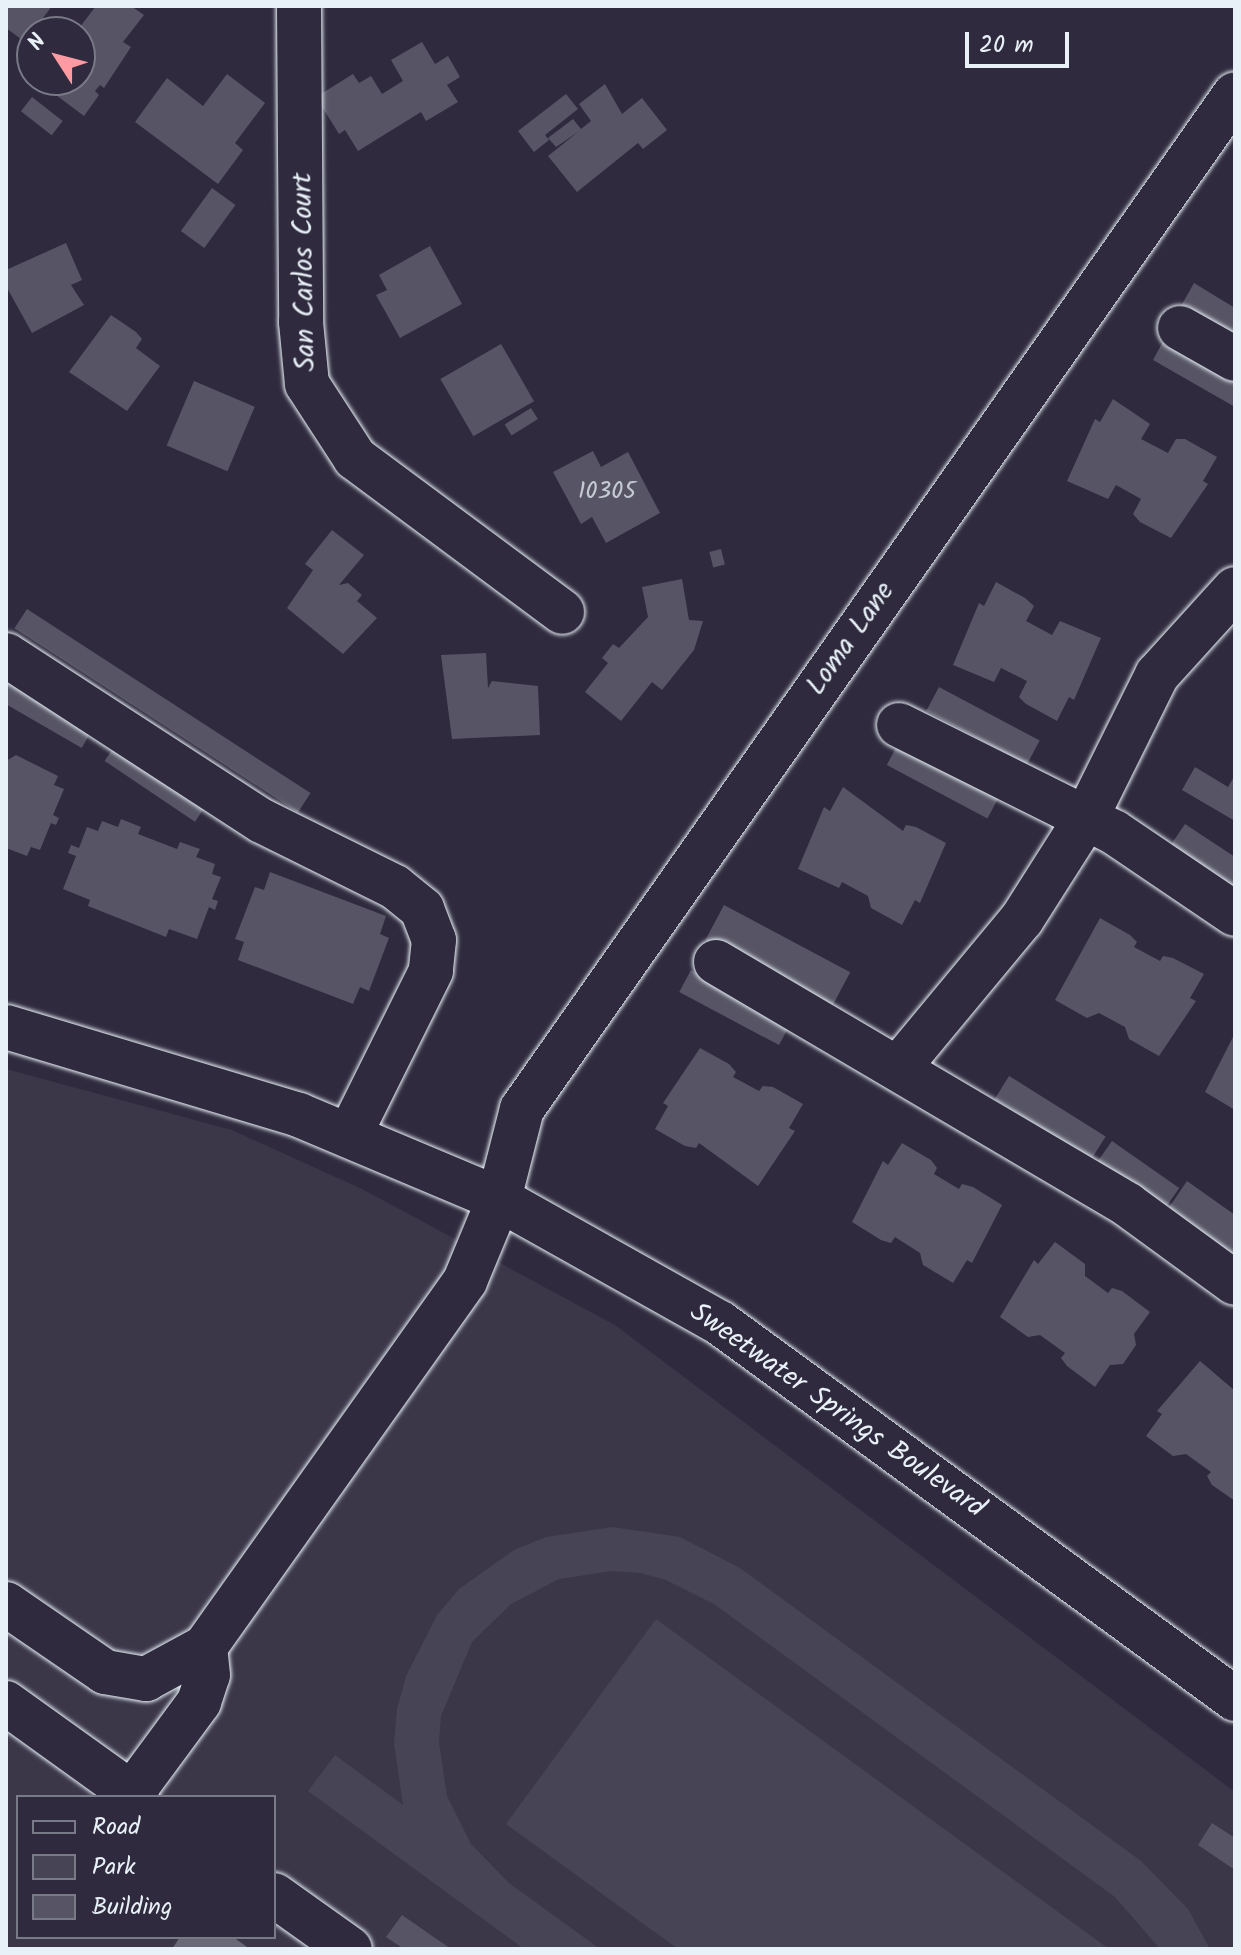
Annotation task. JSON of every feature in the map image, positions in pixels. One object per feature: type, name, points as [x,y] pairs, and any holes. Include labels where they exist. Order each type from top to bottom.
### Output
[{"type":"street","name":"San Carlos Court","points":[[299,6],[301,322],[307,384],[355,458],[562,612]]},
{"type":"street","name":"Loma Lane","points":[[205,1647],[465,1281],[499,1199],[530,1097],[1235,94]]},
{"type":"street","points":[[1180,328],[1235,359]]},
{"type":"street","points":[[899,1067],[1022,919],[1086,818],[1157,675],[1235,589]]},
{"type":"street","points":[[6,655],[262,821],[395,887],[422,909],[434,940],[431,971],[349,1136]]},
{"type":"street","points":[[899,725],[1086,818],[1235,914]]},
{"type":"street","points":[[716,962],[899,1067],[1128,1205],[1235,1283]]},
{"type":"street","name":"Sweetwater Springs Boulevard","points":[[6,1027],[299,1115],[499,1199],[720,1323],[1235,1699]]},
{"type":"street","points":[[6,1604],[105,1672],[146,1679],[205,1647],[208,1675],[199,1702],[135,1795],[6,1703]]},
{"type":"street","points":[[276,1896],[350,1949]]},
{"type":"shaded area","points":[[6,1069],[232,1130],[362,1189],[615,1325],[1235,1792],[1235,1949],[6,1949]]},
{"type":"green space","points":[[613,1527],[680,1537],[740,1568],[1141,1861],[1188,1909],[1210,1949],[1160,1949],[1115,1897],[714,1604],[666,1580],[640,1573],[612,1571],[559,1579],[511,1604],[472,1642],[441,1716],[439,1743],[447,1796],[471,1844],[509,1883],[600,1949],[524,1949],[308,1791],[335,1755],[403,1805],[394,1743],[397,1709],[406,1676],[437,1615],[459,1589],[514,1550],[546,1537]]},
{"type":"green space","points":[[656,1619],[1109,1949],[678,1949],[506,1824]]},
{"type":"water","points":[[179,1939],[236,1939],[250,1949],[172,1949]]},
{"type":"building","points":[[6,6],[52,6],[44,16],[16,16],[16,35],[6,28]]},
{"type":"building","points":[[96,6],[131,6],[144,15],[123,42],[131,47],[104,88],[100,85],[96,90],[96,16],[88,16]]},
{"type":"building","points":[[422,42],[435,64],[448,56],[460,77],[447,85],[458,102],[426,121],[421,112],[358,151],[345,130],[339,134],[316,97],[353,74],[359,83],[371,76],[382,94],[403,81],[391,60]]},
{"type":"building","points":[[227,74],[265,103],[235,143],[243,150],[218,184],[135,122],[167,78],[203,106]]},
{"type":"building","points":[[605,84],[622,114],[642,98],[667,130],[643,149],[638,143],[577,192],[548,156],[578,132],[556,147],[548,138],[573,119],[581,129],[591,121],[579,104]]},
{"type":"building","points":[[96,92],[99,95],[84,116],[57,96],[96,96]]},
{"type":"building","points":[[566,94],[578,109],[545,135],[549,140],[534,152],[518,131]]},
{"type":"building","points":[[32,97],[63,121],[52,135],[21,111]]},
{"type":"building","points":[[212,188],[235,205],[204,248],[181,231]]},
{"type":"building","points":[[66,243],[82,280],[71,285],[84,305],[32,333],[6,286],[6,270]]},
{"type":"building","points":[[430,246],[462,304],[400,338],[376,295],[387,290],[379,275]]},
{"type":"building","points":[[1194,283],[1235,308],[1235,338],[1181,306]]},
{"type":"building","points":[[111,315],[136,332],[142,339],[136,348],[160,366],[127,411],[69,372]]},
{"type":"building","points":[[1165,338],[1235,378],[1235,407],[1153,360]]},
{"type":"building","points":[[501,344],[534,401],[473,436],[440,379]]},
{"type":"building","points":[[194,381],[255,407],[227,471],[167,445]]},
{"type":"building","points":[[1113,399],[1150,424],[1141,439],[1168,453],[1176,439],[1185,439],[1217,457],[1203,481],[1208,484],[1171,538],[1140,522],[1133,514],[1141,499],[1116,485],[1108,499],[1067,481],[1095,419],[1100,422]]},
{"type":"building","points":[[531,408],[538,419],[512,435],[505,424]]},
{"type":"building","points":[[593,451],[601,467],[628,452],[660,513],[606,543],[592,517],[581,524],[553,472]]},
{"type":"building","points":[[332,530],[364,555],[339,585],[348,583],[362,595],[357,601],[377,618],[343,654],[287,608],[313,570],[305,564]]},
{"type":"building","points":[[721,549],[725,565],[713,567],[709,552]]},
{"type":"building","points":[[682,579],[689,620],[703,621],[694,650],[662,690],[652,682],[621,721],[585,692],[608,663],[602,658],[613,644],[619,648],[648,617],[642,587]]},
{"type":"building","points":[[996,582],[1034,606],[1026,621],[1052,635],[1060,621],[1101,638],[1074,700],[1069,697],[1057,721],[1019,697],[1027,681],[1001,668],[994,682],[953,665],[979,603],[984,606]]},
{"type":"building","points":[[27,609],[310,793],[298,812],[14,628]]},
{"type":"building","points":[[486,653],[488,688],[492,681],[538,686],[540,735],[452,739],[441,655]]},
{"type":"building","points":[[6,673],[95,724],[82,748],[6,704]]},
{"type":"building","points":[[939,687],[1040,741],[1027,764],[926,711]]},
{"type":"building","points":[[118,741],[208,802],[195,822],[105,761]]},
{"type":"building","points":[[899,742],[1000,796],[987,818],[887,765]]},
{"type":"building","points":[[16,755],[58,776],[54,785],[64,789],[53,815],[59,818],[56,825],[51,823],[40,850],[31,847],[27,856],[6,848],[6,761]]},
{"type":"building","points":[[1195,767],[1228,787],[1235,775],[1235,821],[1182,790]]},
{"type":"building","points":[[843,787],[903,831],[906,825],[916,827],[946,843],[920,903],[915,900],[902,925],[871,908],[868,896],[842,882],[839,888],[798,869],[824,807],[830,811]]},
{"type":"building","points":[[121,819],[141,827],[138,834],[177,849],[180,842],[200,849],[196,857],[215,864],[212,874],[221,877],[212,899],[218,901],[215,910],[209,907],[197,939],[169,929],[166,937],[88,906],[90,900],[63,889],[76,856],[68,853],[71,845],[79,848],[87,827],[98,831],[102,821],[118,827]]},
{"type":"building","points":[[1185,824],[1235,857],[1235,890],[1170,846]]},
{"type":"building","points":[[270,872],[386,916],[380,934],[389,938],[369,991],[360,987],[353,1004],[238,960],[244,942],[235,939],[255,887],[264,890]]},
{"type":"building","points":[[724,905],[850,972],[831,1007],[705,940]]},
{"type":"building","points":[[1100,918],[1130,935],[1137,942],[1134,947],[1160,961],[1163,956],[1173,958],[1204,974],[1190,998],[1196,1001],[1159,1056],[1129,1039],[1125,1027],[1099,1013],[1087,1018],[1055,1000]]},
{"type":"building","points":[[691,970],[791,1023],[779,1045],[679,992]]},
{"type":"building","points":[[1235,1033],[1235,1110],[1205,1092]]},
{"type":"building","points":[[700,1048],[729,1064],[736,1072],[733,1077],[759,1091],[763,1086],[773,1087],[803,1104],[789,1128],[795,1131],[758,1186],[699,1143],[696,1148],[685,1146],[655,1129],[668,1106],[663,1103]]},
{"type":"building","points":[[1009,1076],[1106,1136],[1091,1159],[995,1099]]},
{"type":"building","points":[[1112,1141],[1179,1188],[1164,1210],[1097,1163]]},
{"type":"building","points":[[902,1143],[931,1160],[937,1168],[934,1174],[959,1189],[962,1184],[973,1187],[1002,1205],[972,1263],[967,1260],[953,1283],[923,1265],[920,1253],[895,1237],[891,1243],[881,1240],[852,1222],[883,1161],[888,1165]]},
{"type":"building","points":[[1187,1181],[1235,1215],[1235,1261],[1166,1212]]},
{"type":"building","points":[[1055,1242],[1085,1264],[1085,1276],[1108,1293],[1112,1288],[1122,1291],[1150,1312],[1134,1334],[1136,1345],[1123,1364],[1110,1365],[1095,1387],[1067,1366],[1061,1358],[1065,1353],[1040,1335],[1028,1337],[1000,1317],[1034,1260],[1038,1264]]},
{"type":"building","points":[[1200,1361],[1234,1390],[1235,1501],[1212,1485],[1207,1476],[1211,1472],[1186,1454],[1173,1456],[1146,1436],[1162,1414],[1157,1411]]},
{"type":"building","points":[[1212,1823],[1235,1838],[1235,1870],[1198,1845]]},
{"type":"building","points":[[402,1915],[451,1949],[404,1949],[386,1937]]}]
